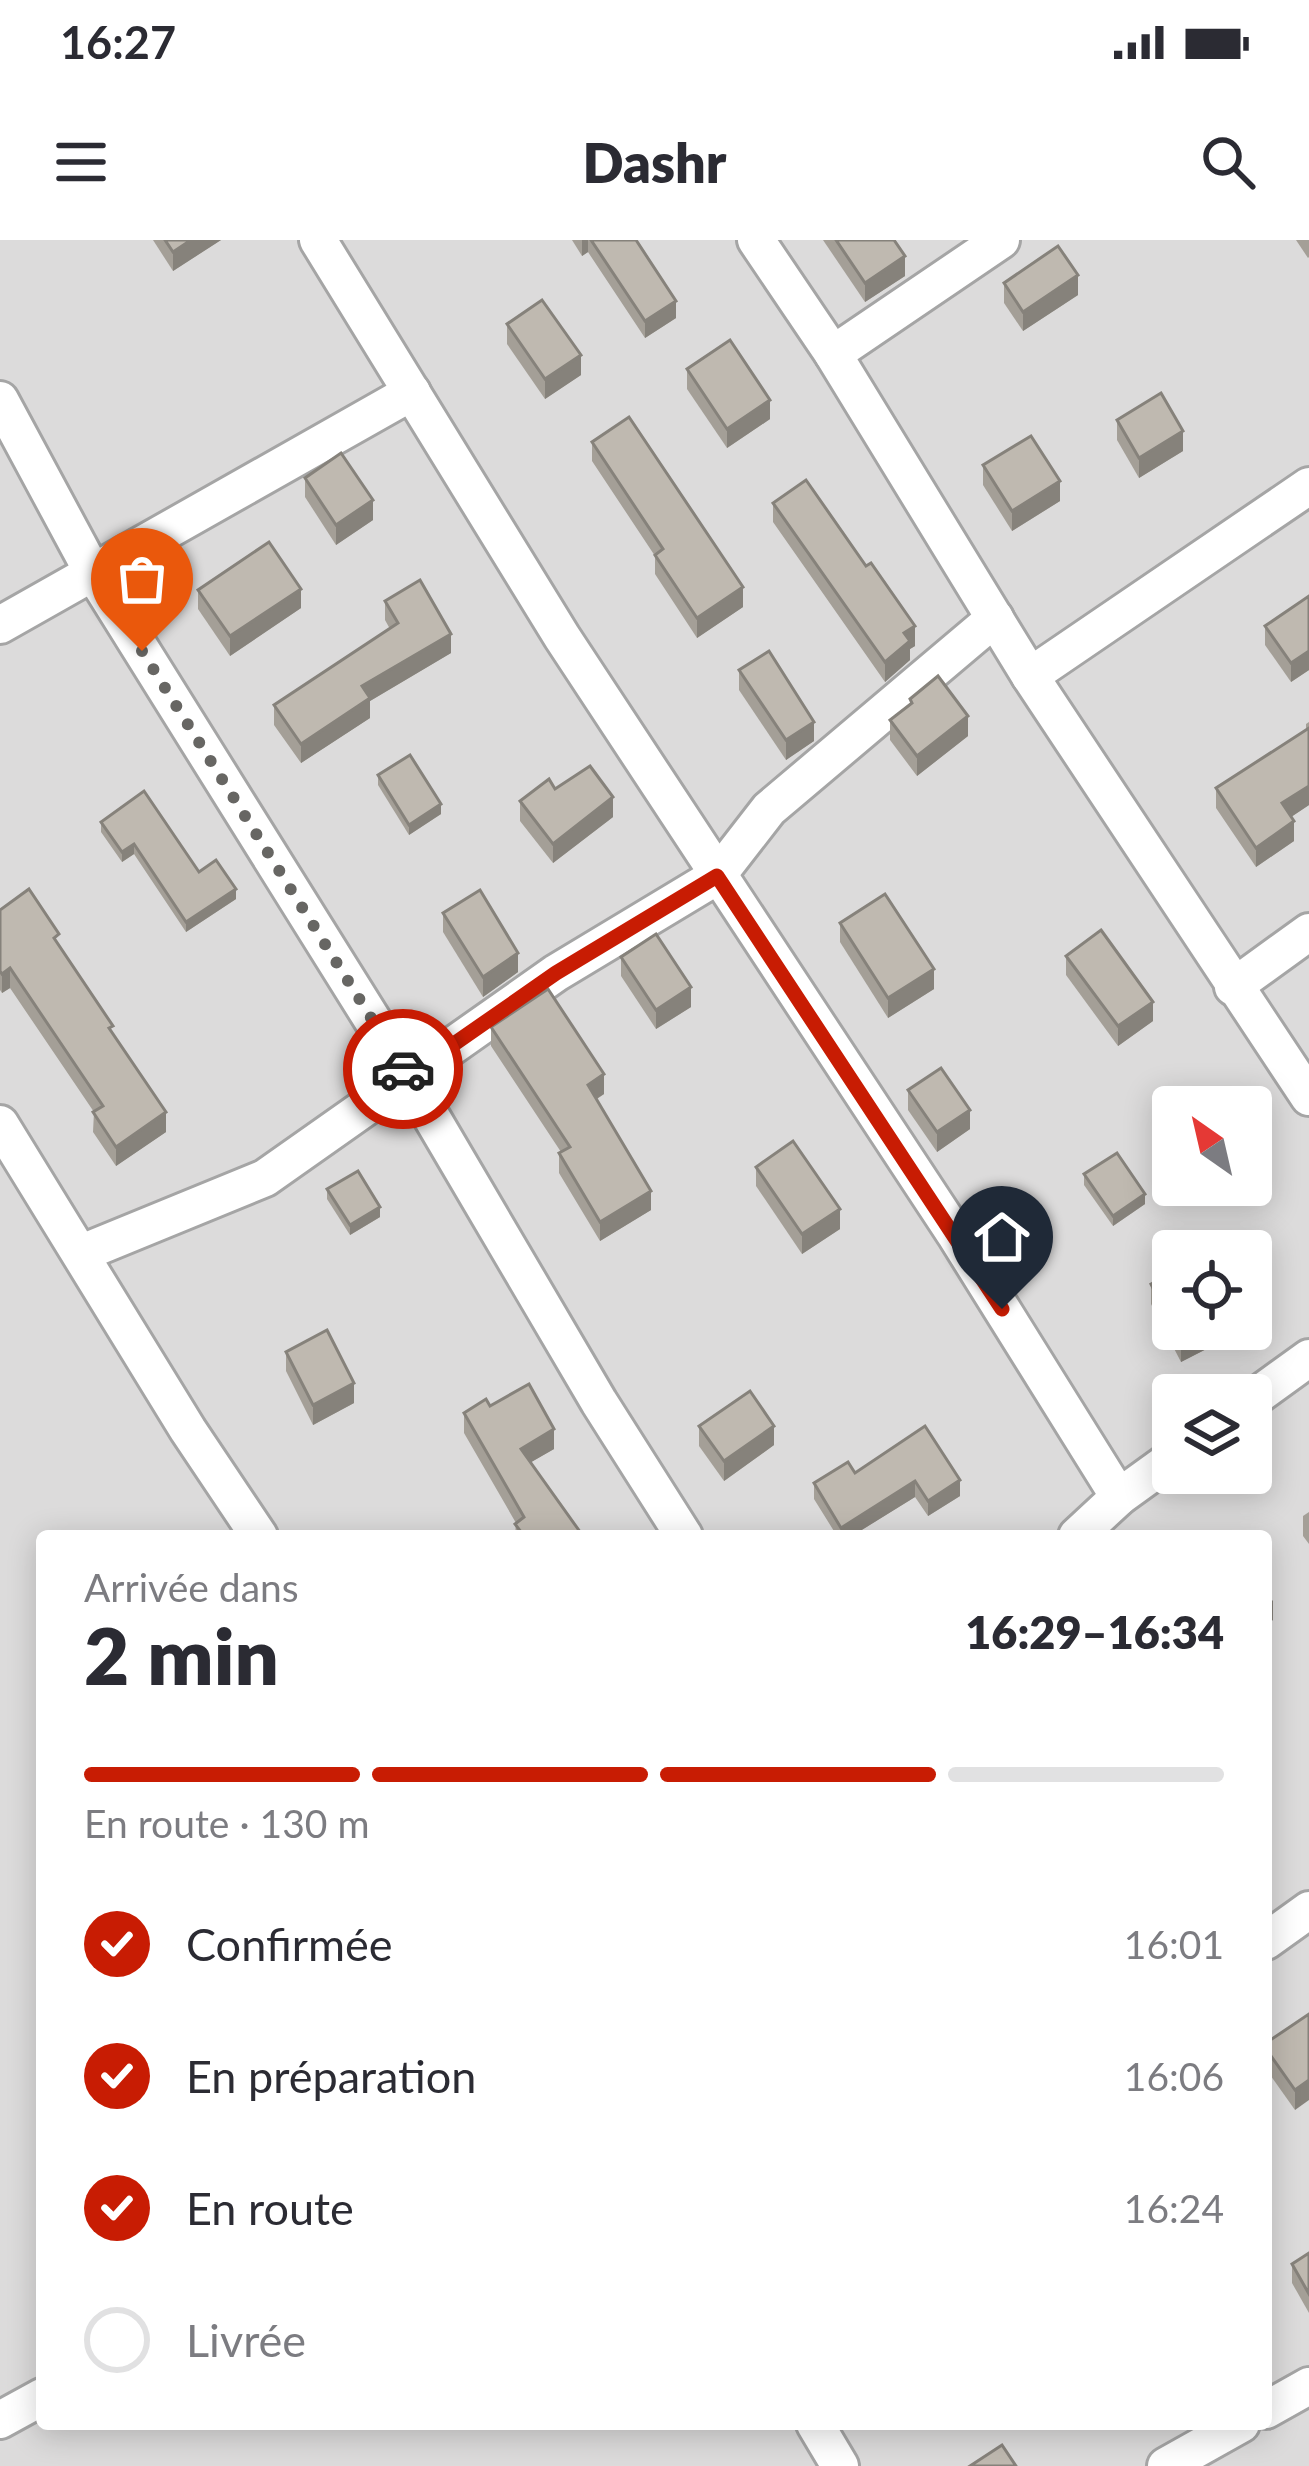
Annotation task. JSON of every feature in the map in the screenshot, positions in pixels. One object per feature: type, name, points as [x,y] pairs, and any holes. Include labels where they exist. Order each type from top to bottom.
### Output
[{"type":"street","points":[[318,240],[562,637],[955,1234],[1119,1497]]},
{"type":"street","points":[[756,240],[833,355],[1030,676],[1309,1097]]},
{"type":"street","points":[[833,355],[1001,240]]},
{"type":"street","points":[[0,625],[412,392]]},
{"type":"street","points":[[0,400],[92,571],[408,1076],[599,1402],[680,1530]]},
{"type":"street","points":[[1030,676],[1309,486]]},
{"type":"street","points":[[82,1253],[265,1178],[556,973],[717,876],[770,808],[995,618]]},
{"type":"street","points":[[1233,987],[1309,932]]},
{"type":"street","points":[[0,1124],[255,1530]]},
{"type":"street","points":[[1272,1385],[1309,1358]]},
{"type":"street","points":[[1083,1530],[1152,1473]]},
{"type":"street","points":[[1272,1937],[1309,1910]]},
{"type":"street","points":[[1272,2407],[1309,2386]]},
{"type":"street","points":[[0,2420],[36,2400]]},
{"type":"street","points":[[819,2430],[840,2466]]},
{"type":"street","points":[[1166,2466],[1230,2430]]},
{"type":"shaded area","points":[[0,240],[1309,240],[1309,2466],[0,2466]]},
{"type":"building","points":[[165,240],[191,240],[173,252]]},
{"type":"building","points":[[591,240],[636,240],[676,301],[645,321]]},
{"type":"building","points":[[836,240],[894,240],[905,256],[865,283]]},
{"type":"building","points":[[1058,246],[1078,275],[1023,312],[1004,283]]},
{"type":"building","points":[[542,300],[581,355],[545,379],[507,324]]},
{"type":"building","points":[[730,340],[770,400],[727,429],[687,369]]},
{"type":"building","points":[[1161,393],[1183,431],[1139,458],[1117,420]]},
{"type":"building","points":[[629,417],[743,587],[697,618],[655,555],[663,549],[592,442]]},
{"type":"building","points":[[1031,436],[1060,481],[1012,511],[983,465]]},
{"type":"building","points":[[341,453],[373,500],[336,525],[305,478]]},
{"type":"building","points":[[806,480],[915,626],[904,633],[910,641],[885,662],[773,503]]},
{"type":"building","points":[[269,542],[301,589],[230,636],[198,590]]},
{"type":"building","points":[[420,580],[451,634],[362,686],[370,698],[301,744],[274,705],[398,623],[385,601]]},
{"type":"building","points":[[1309,596],[1309,651],[1291,663],[1265,626]]},
{"type":"building","points":[[769,651],[814,722],[786,740],[739,670]]},
{"type":"building","points":[[938,676],[968,716],[917,756],[890,720]]},
{"type":"building","points":[[1309,728],[1309,786],[1282,803],[1294,821],[1256,848],[1216,788]]},
{"type":"building","points":[[410,755],[441,804],[409,825],[378,775]]},
{"type":"building","points":[[590,766],[613,797],[553,844],[520,801],[549,779],[555,789]]},
{"type":"building","points":[[144,791],[199,872],[216,860],[236,889],[186,922],[134,844],[122,852],[101,822]]},
{"type":"building","points":[[29,889],[59,934],[54,938],[113,1026],[109,1028],[166,1112],[116,1147],[93,1112],[103,1106],[10,968],[0,971],[0,910]]},
{"type":"building","points":[[480,890],[518,953],[483,977],[443,913]]},
{"type":"building","points":[[885,894],[934,969],[888,998],[840,923]]},
{"type":"building","points":[[1101,930],[1153,1002],[1118,1026],[1066,956]]},
{"type":"building","points":[[656,934],[691,987],[656,1010],[621,957]]},
{"type":"building","points":[[548,989],[604,1074],[588,1085],[651,1191],[600,1222],[559,1153],[570,1147],[491,1027]]},
{"type":"building","points":[[941,1068],[970,1110],[937,1132],[908,1090]]},
{"type":"building","points":[[793,1141],[840,1209],[802,1234],[756,1167]]},
{"type":"building","points":[[1117,1153],[1145,1194],[1113,1216],[1084,1174]]},
{"type":"building","points":[[358,1171],[380,1207],[350,1225],[327,1189]]},
{"type":"building","points":[[327,1330],[354,1383],[313,1405],[286,1352]]},
{"type":"building","points":[[529,1384],[554,1429],[521,1449],[579,1530],[520,1530],[515,1524],[524,1517],[464,1413],[486,1399],[490,1406]]},
{"type":"building","points":[[750,1391],[774,1426],[724,1461],[699,1426]]},
{"type":"building","points":[[925,1426],[960,1480],[928,1501],[915,1481],[841,1528],[814,1483],[848,1462],[855,1473]]},
{"type":"building","points":[[1309,2014],[1309,2080],[1295,2090],[1272,2057],[1272,2039]]},
{"type":"building","points":[[1309,2253],[1309,2294],[1292,2264]]},
{"type":"building","points":[[1002,2445],[1016,2466],[970,2466]]},
{"type":"way so far","points":[[142,651],[403,1069]]},
{"type":"route","points":[[403,1069],[408,1076],[556,973],[717,876],[1002,1309]]}]
